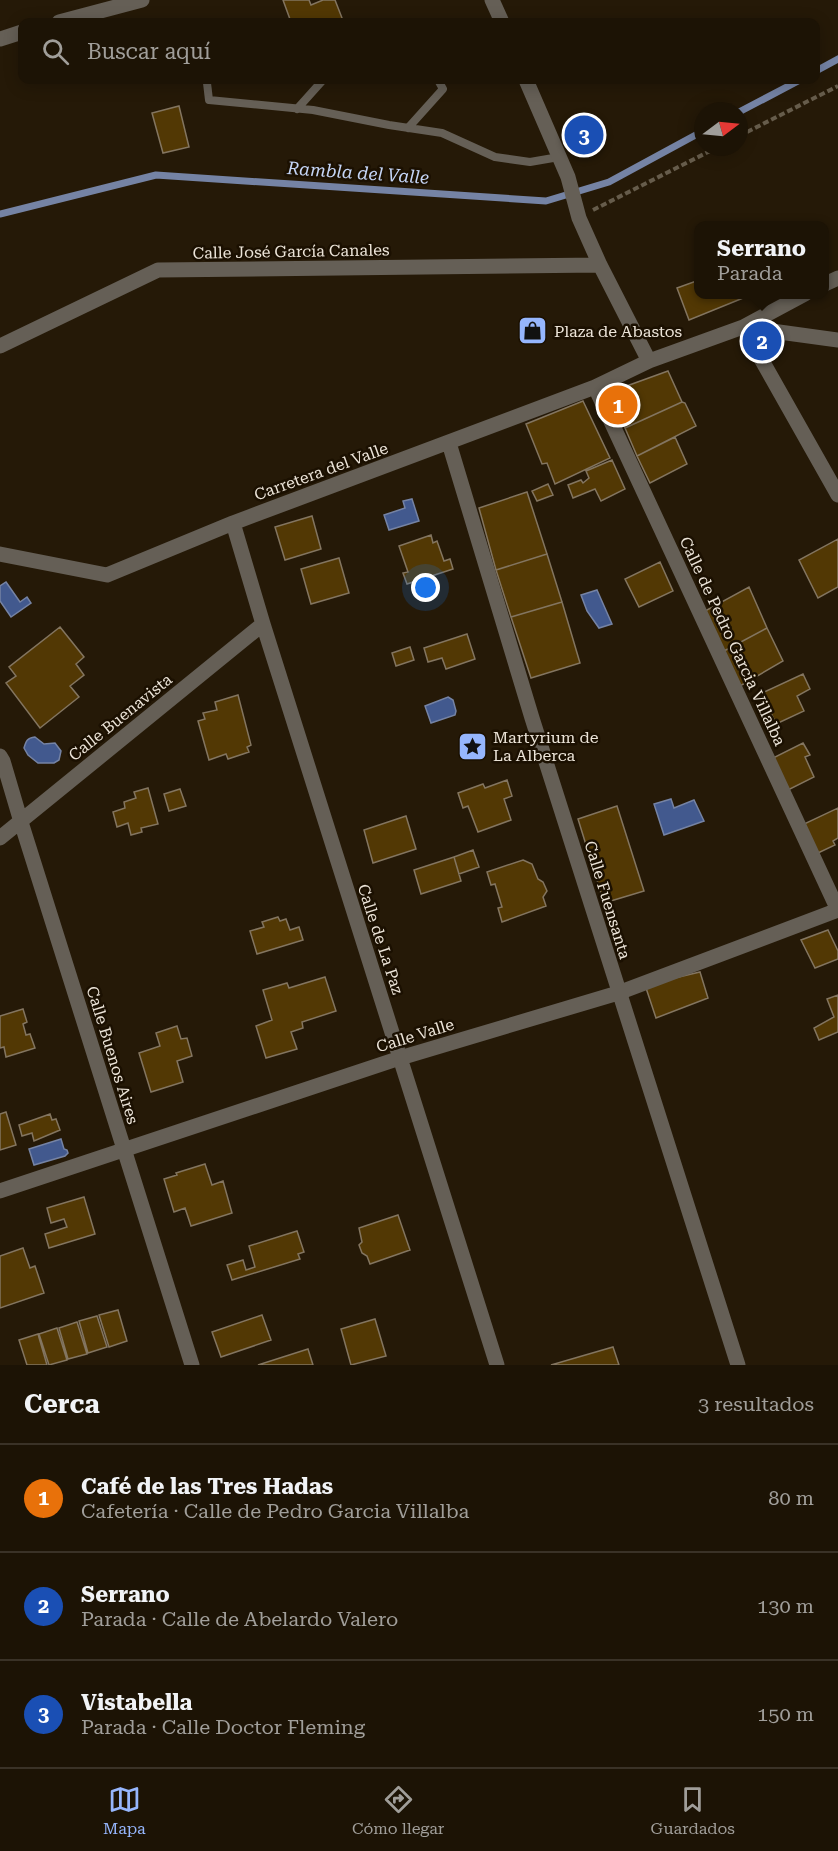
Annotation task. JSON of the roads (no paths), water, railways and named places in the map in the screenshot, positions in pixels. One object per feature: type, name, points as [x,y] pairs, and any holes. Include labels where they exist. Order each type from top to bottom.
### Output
[{"type":"street","points":[[74,18],[142,0]]},
{"type":"street","points":[[492,0],[500,18]]},
{"type":"street","points":[[0,39],[18,33]]},
{"type":"street","points":[[528,84],[568,177],[579,218],[600,266],[649,360]]},
{"type":"street","name":"Calle José García Canales","points":[[0,346],[158,270],[600,266]]},
{"type":"street","name":"Carretera del Valle","points":[[0,554],[107,575],[233,523],[594,387],[649,360],[742,327],[795,299]]},
{"type":"street","points":[[742,327],[838,340]]},
{"type":"street","points":[[742,327],[838,495]]},
{"type":"street","name":"Calle de Pedro Garcia Villalba","points":[[594,387],[838,910]]},
{"type":"street","name":"Calle Fuensanta","points":[[449,443],[618,993],[738,1365]]},
{"type":"street","name":"Calle de La Paz","points":[[233,523],[497,1365]]},
{"type":"street","name":"Calle Buenavista","points":[[0,838],[263,624]]},
{"type":"street","name":"Calle Buenos Aires","points":[[0,756],[192,1365]]},
{"type":"street","name":"Calle Valle","points":[[0,1191],[400,1058],[618,993],[838,910]]},
{"type":"lane","points":[[207,84],[209,100],[297,109],[441,133],[495,157],[530,162],[559,157]]},
{"type":"lane","points":[[297,109],[319,84]]},
{"type":"lane","points":[[408,128],[443,89],[440,84]]},
{"type":"water","points":[[412,499],[419,521],[389,530],[384,515],[405,508],[403,501]]},
{"type":"water","points":[[6,582],[20,602],[27,597],[31,603],[11,617],[0,601],[0,586]]},
{"type":"water","points":[[597,590],[612,624],[599,628],[587,611],[581,595]]},
{"type":"water","points":[[448,697],[453,700],[455,715],[431,723],[425,706]]},
{"type":"water","points":[[35,737],[44,744],[55,743],[61,751],[59,760],[54,763],[38,763],[28,755],[24,748],[25,743]]},
{"type":"water","points":[[671,799],[674,808],[694,800],[704,821],[664,835],[654,804]]},
{"type":"water","points":[[61,1139],[68,1153],[65,1156],[34,1165],[29,1149]]},
{"type":"waterway","name":"Rambla del Valle","points":[[820,69],[838,59]]},
{"type":"waterway","name":"Rambla del Valle","points":[[748,107],[792,84]]},
{"type":"waterway","name":"Rambla del Valle","points":[[0,214],[156,175],[546,201],[609,182],[694,136]]},
{"type":"place","name":"Vistabella","points":[[584,135]]},
{"type":"place","name":"Plaza de Abastos","points":[[533,331]]},
{"type":"place","name":"Serrano","points":[[762,341]]},
{"type":"place","name":"Café de las Tres Hadas","points":[[618,405]]},
{"type":"place","name":"Martyrium de La Alberca","points":[[472,746]]}]
